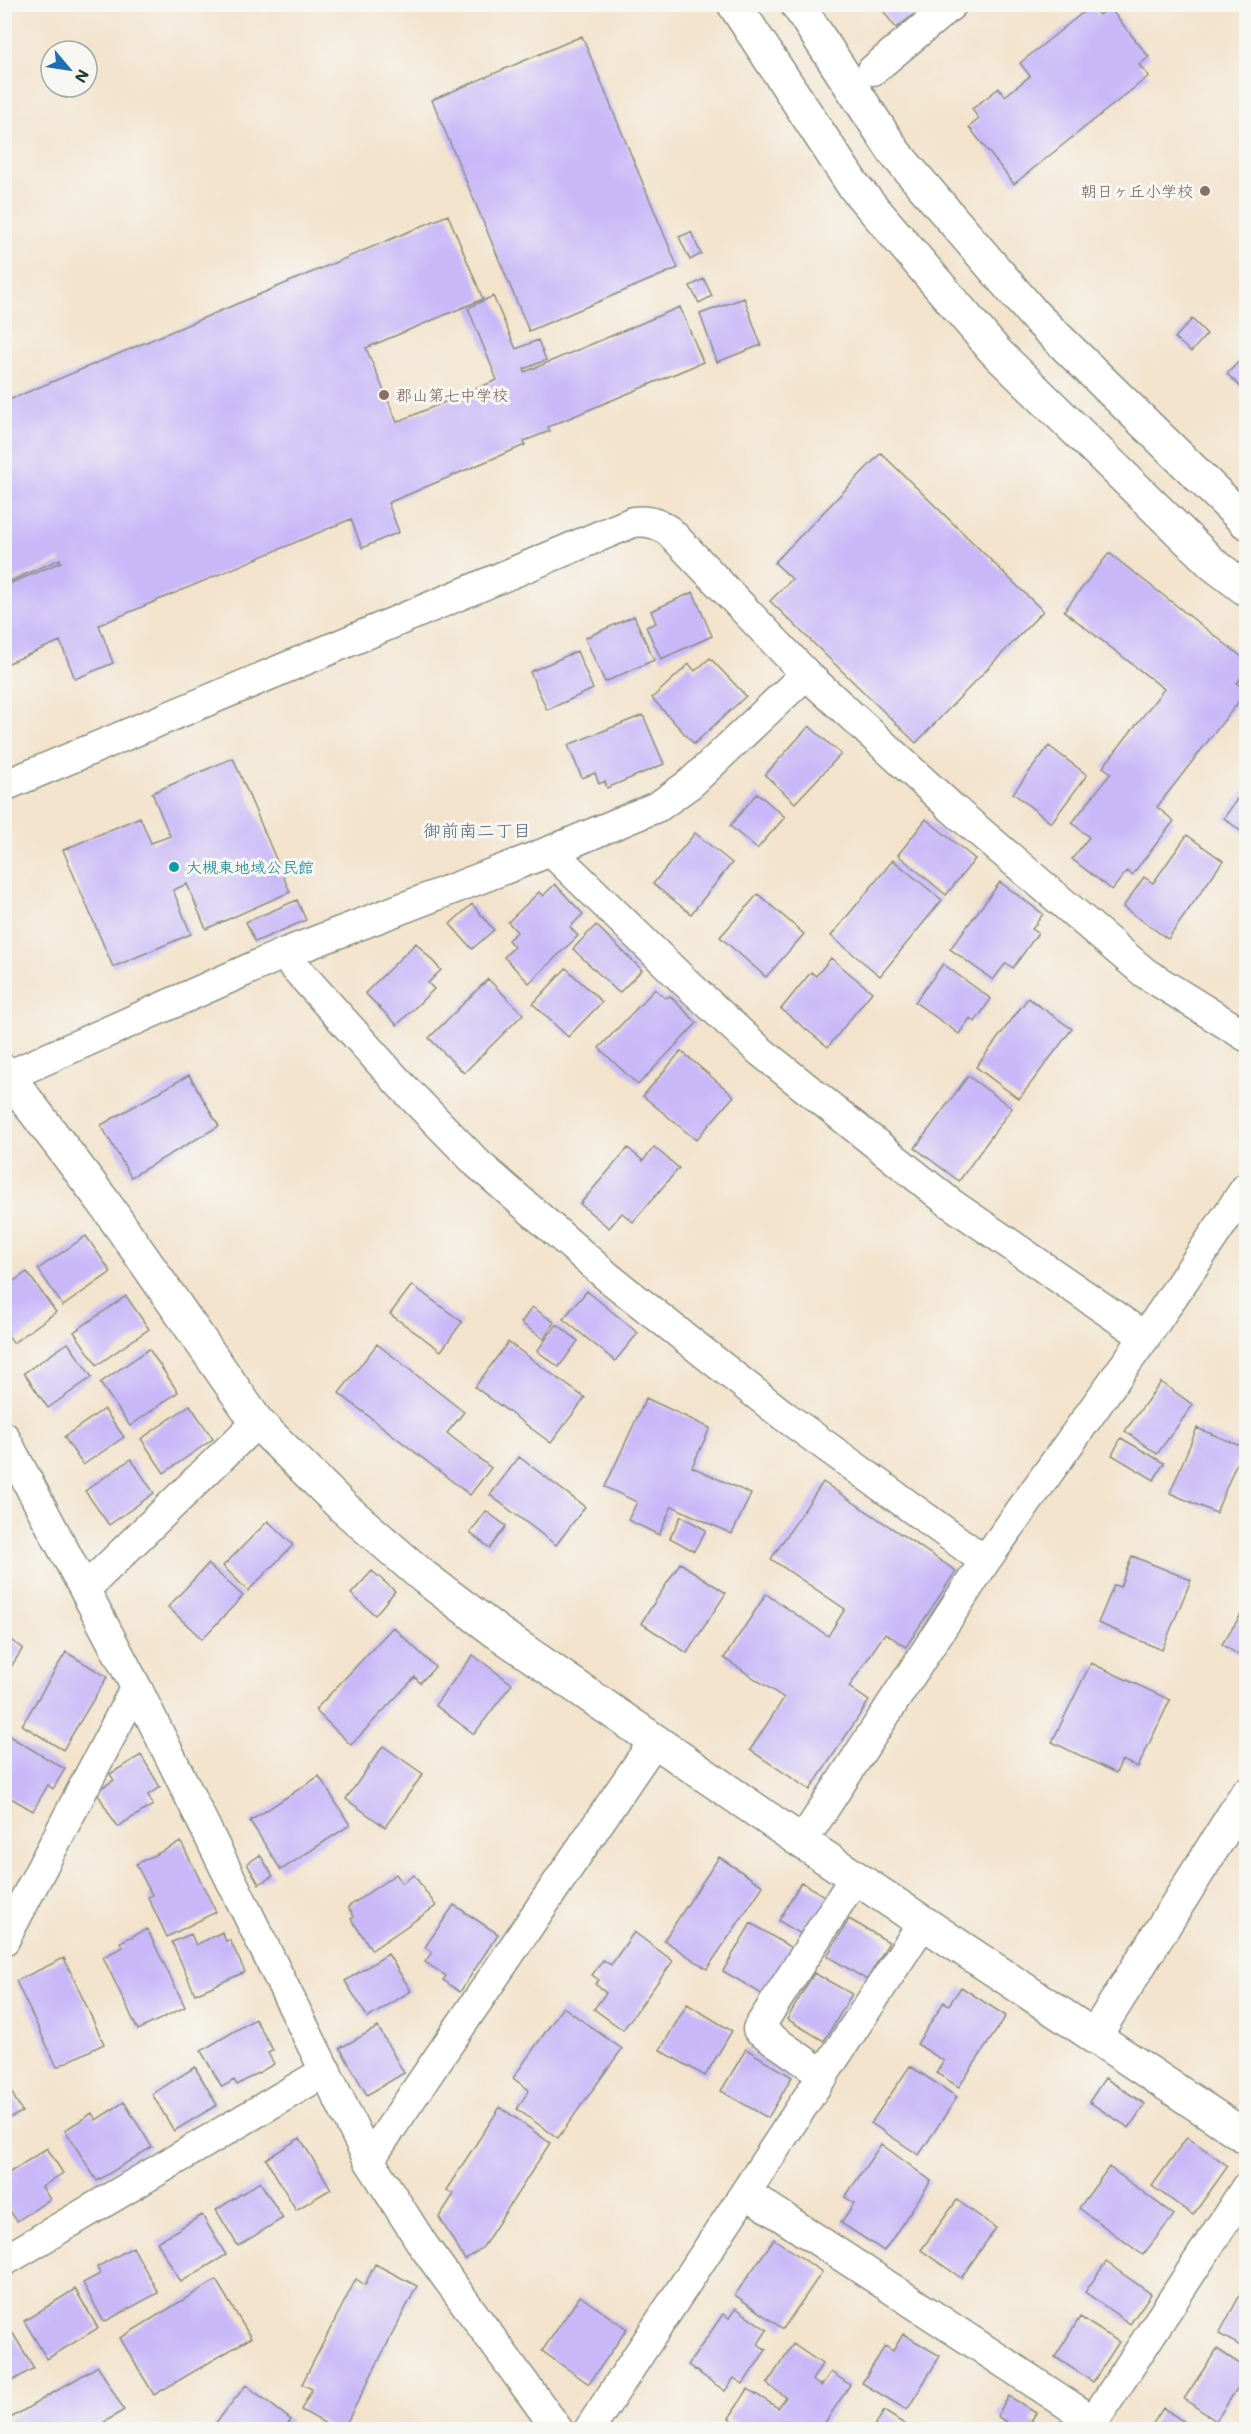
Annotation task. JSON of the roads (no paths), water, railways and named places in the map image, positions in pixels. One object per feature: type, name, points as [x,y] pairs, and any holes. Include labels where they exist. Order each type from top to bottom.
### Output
[{"type":"street","points":[[734,4],[853,185],[995,351],[1213,564],[1246,590]]},
{"type":"street","points":[[797,4],[895,153],[1034,315],[1246,522]]},
{"type":"street","points":[[873,70],[952,4]]},
{"type":"street","points":[[4,786],[633,522],[644,521],[657,524],[669,531],[806,674],[953,809],[1145,973],[1246,1036]]},
{"type":"street","points":[[806,674],[676,796],[659,806],[550,851],[283,954],[6,1074],[103,1201],[257,1422],[343,1507],[424,1577],[497,1632],[802,1842],[1246,2137]]},
{"type":"street","points":[[550,851],[760,1052],[950,1203],[1145,1337]]},
{"type":"street","points":[[283,954],[398,1082],[478,1164],[609,1278],[783,1415],[985,1561]]},
{"type":"street","points":[[802,1842],[985,1561],[1145,1337],[1246,1188]]},
{"type":"street","points":[[86,1588],[257,1422]]},
{"type":"street","points":[[4,1437],[86,1588],[136,1687],[369,2160],[423,2245],[558,2430]]},
{"type":"street","points":[[4,1940],[25,1905],[136,1687]]},
{"type":"street","points":[[369,2160],[656,1740]]},
{"type":"street","points":[[1094,2037],[1246,1795]]},
{"type":"street","points":[[824,2075],[758,2029],[855,1877]]},
{"type":"street","points":[[589,2430],[923,1923]]},
{"type":"street","points":[[4,2261],[326,2071]]},
{"type":"street","points":[[747,2193],[1090,2425],[1246,2187]]},
{"type":"place","name":"朝日ヶ丘小学校","points":[[1205,191]]},
{"type":"place","name":"郡山第七中学校","points":[[384,395]]},
{"type":"place","name":"大槻東地域公民館","points":[[174,867]]},
{"type":"district","name":"御前南二丁目","points":[[477,831]]}]
